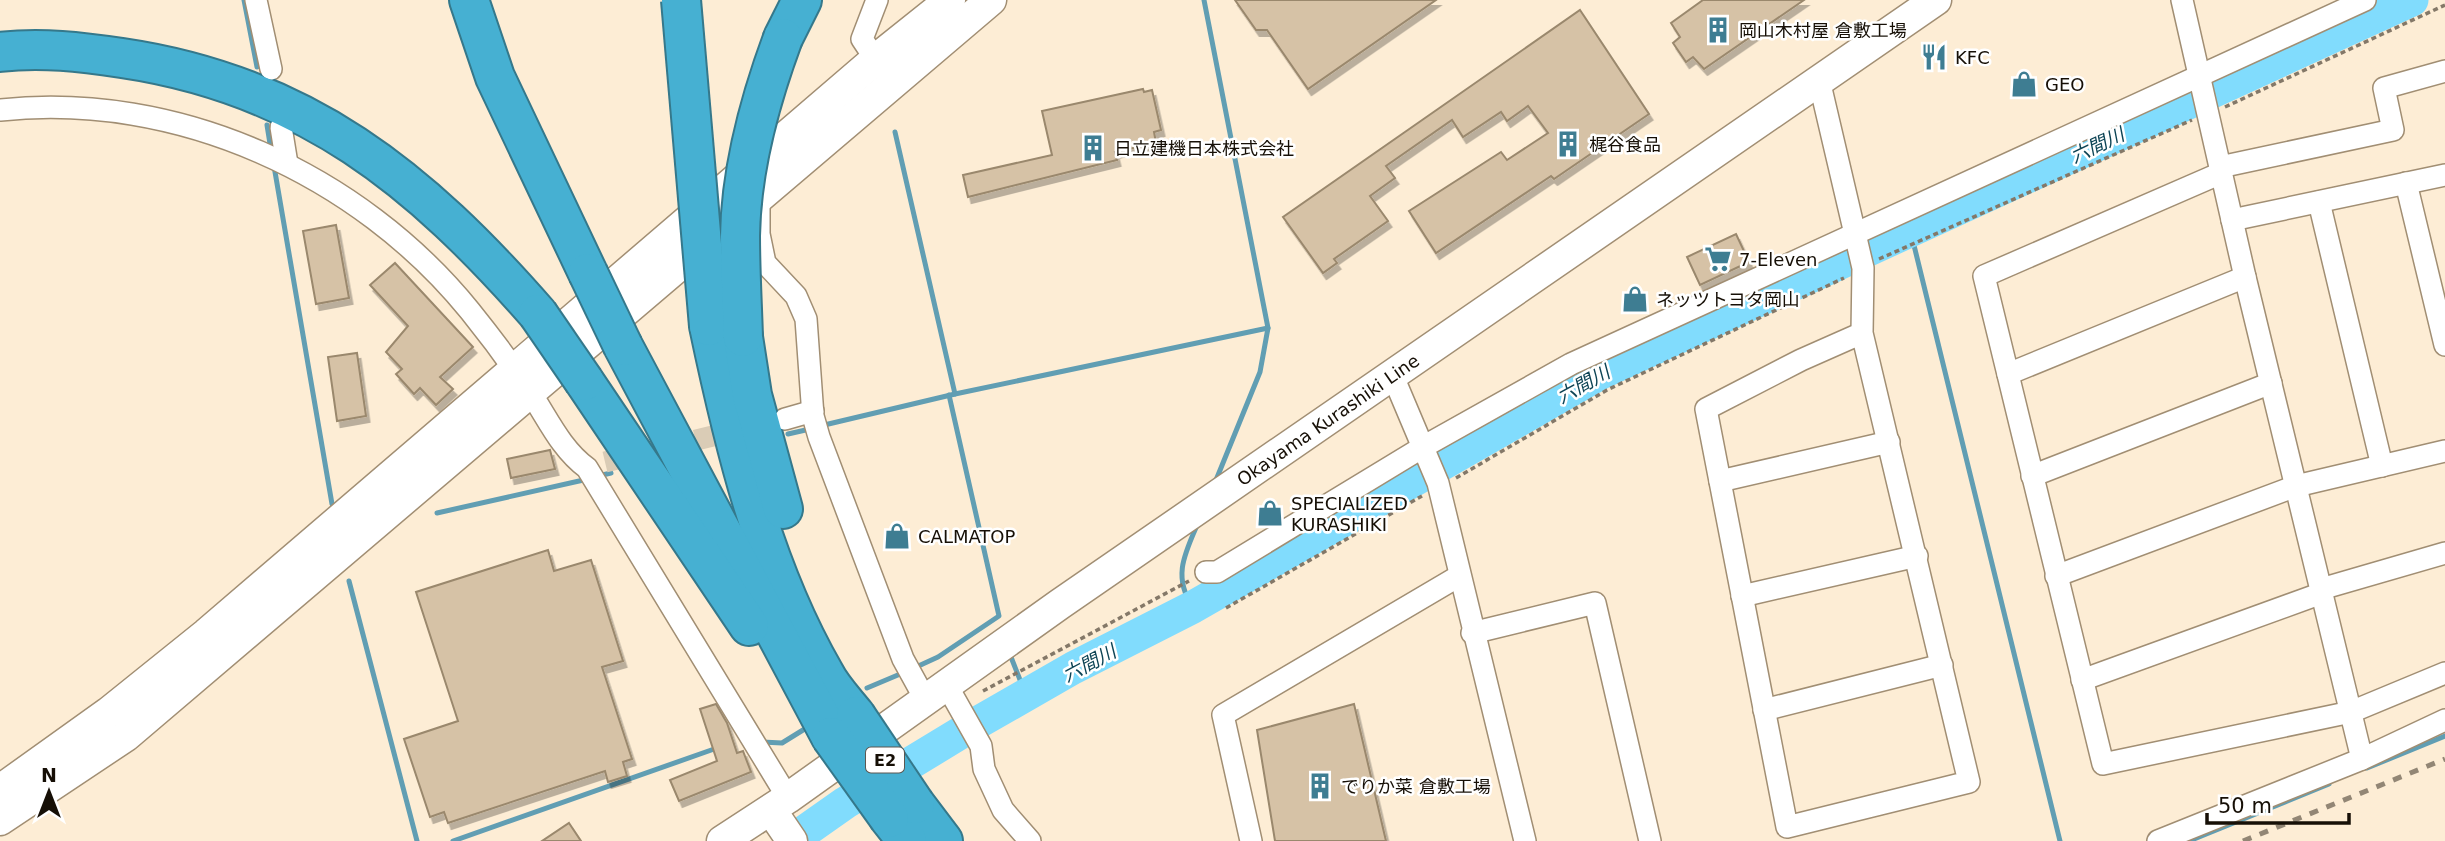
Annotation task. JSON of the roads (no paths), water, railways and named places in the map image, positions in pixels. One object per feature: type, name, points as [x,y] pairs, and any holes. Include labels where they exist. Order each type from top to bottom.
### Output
[{"type":"highway","points":[[468,0],[495,77],[624,346],[843,727]]},
{"type":"highway","points":[[681,0],[742,466],[779,580],[824,675],[843,727]]},
{"type":"highway","points":[[726,332],[748,162],[766,84],[783,37],[802,0]]},
{"type":"highway","points":[[0,52],[78,51],[150,62],[225,80],[300,112],[366,151],[425,197],[483,251],[538,314],[798,698],[843,727]]},
{"type":"highway","name":"E2","points":[[843,727],[904,821],[943,841]]},
{"type":"street","points":[[257,0],[271,69]]},
{"type":"street","points":[[877,0],[862,39],[884,71]]},
{"type":"street","points":[[0,790],[109,712],[522,381],[759,200],[950,0]]},
{"type":"street","points":[[0,820],[126,736],[522,381],[884,71],[992,0]]},
{"type":"street","name":"Okayama Kurashiki Line","points":[[722,841],[782,818],[921,680],[1006,641],[1936,0]]},
{"type":"street","points":[[2182,0],[2245,277],[2362,758]]},
{"type":"street","points":[[1199,576],[1217,572],[1571,364],[2202,80],[2365,0]]},
{"type":"street","points":[[2445,71],[2384,88],[2393,130],[2220,170],[1984,276],[2103,764],[2351,712],[2445,673]]},
{"type":"street","points":[[1819,80],[1863,268],[1862,333],[1969,782],[1788,834],[1706,409],[1801,360],[1862,333]]},
{"type":"street","points":[[0,110],[99,109],[152,117],[278,160],[367,212],[417,253],[469,310],[522,381],[571,456],[593,470],[760,750],[782,818]]},
{"type":"street","points":[[278,160],[281,127]]},
{"type":"street","points":[[2232,219],[2445,175]]},
{"type":"street","points":[[2406,183],[2445,345]]},
{"type":"street","points":[[759,200],[759,234],[765,263],[796,296],[806,320],[815,421],[921,680],[965,716],[981,746],[984,769],[1003,810],[1030,841]]},
{"type":"street","points":[[2319,202],[2382,466]]},
{"type":"street","points":[[2008,374],[2245,277]]},
{"type":"street","points":[[1392,374],[1438,485],[1472,633],[1525,841]]},
{"type":"street","points":[[2032,476],[2271,383]]},
{"type":"street","points":[[785,419],[815,421]]},
{"type":"street","points":[[1720,481],[1889,443]]},
{"type":"street","points":[[2056,576],[2295,486],[2445,451]]},
{"type":"street","points":[[2082,680],[2321,591],[2445,553]]},
{"type":"street","points":[[1742,596],[1917,556]]},
{"type":"street","points":[[1251,841],[1223,715],[1459,576]]},
{"type":"street","points":[[1472,633],[1595,603],[1650,841]]},
{"type":"street","points":[[1764,710],[1942,665]]},
{"type":"street","points":[[2158,841],[2362,758],[2445,720]]},
{"type":"waterway","points":[[244,0],[257,67]]},
{"type":"waterway","points":[[1204,0],[1268,328],[1260,372],[1214,485]]},
{"type":"waterway","name":"六間川","points":[[791,841],[845,803],[970,727],[1073,668],[1193,607],[1601,373],[2412,0]]},
{"type":"waterway","points":[[267,125],[271,150]]},
{"type":"waterway","points":[[895,132],[955,394]]},
{"type":"waterway","points":[[274,166],[332,504]]},
{"type":"waterway","points":[[1910,229],[2060,841]]},
{"type":"waterway","points":[[820,426],[955,394],[1268,328]]},
{"type":"waterway","points":[[914,668],[938,657],[999,616],[949,395]]},
{"type":"waterway","points":[[788,434],[810,429]]},
{"type":"waterway","points":[[598,476],[611,473]]},
{"type":"waterway","points":[[437,513],[588,479]]},
{"type":"waterway","points":[[1193,607],[1183,585],[1182,575],[1185,555],[1198,523]]},
{"type":"waterway","points":[[349,581],[417,841]]},
{"type":"waterway","points":[[1009,652],[1026,695]]},
{"type":"waterway","points":[[867,688],[905,672]]},
{"type":"waterway","points":[[761,742],[782,743],[803,730]]},
{"type":"waterway","points":[[2367,768],[2445,736]]},
{"type":"waterway","points":[[453,841],[717,748]]},
{"type":"waterway","points":[[2189,841],[2329,784]]},
{"type":"tunnel","points":[[605,462],[742,429]]},
{"type":"railway","points":[[2243,841],[2445,759]]},
{"type":"place","name":"岡山木村屋 倉敷工場","points":[[1718,30]]},
{"type":"place","name":"KFC","points":[[1934,57]]},
{"type":"place","name":"GEO","points":[[2024,84]]},
{"type":"place","name":"梶谷食品","points":[[1568,144]]},
{"type":"place","name":"日立建機日本株式会社","points":[[1093,148]]},
{"type":"place","name":"7-Eleven","points":[[1718,259]]},
{"type":"place","name":"ネッツトヨタ岡山","points":[[1635,299]]},
{"type":"place","name":"SPECIALIZED KURASHIKI","points":[[1270,513]]},
{"type":"place","name":"CALMATOP","points":[[897,536]]},
{"type":"place","name":"でりか菜 倉敷工場","points":[[1320,786]]}]
